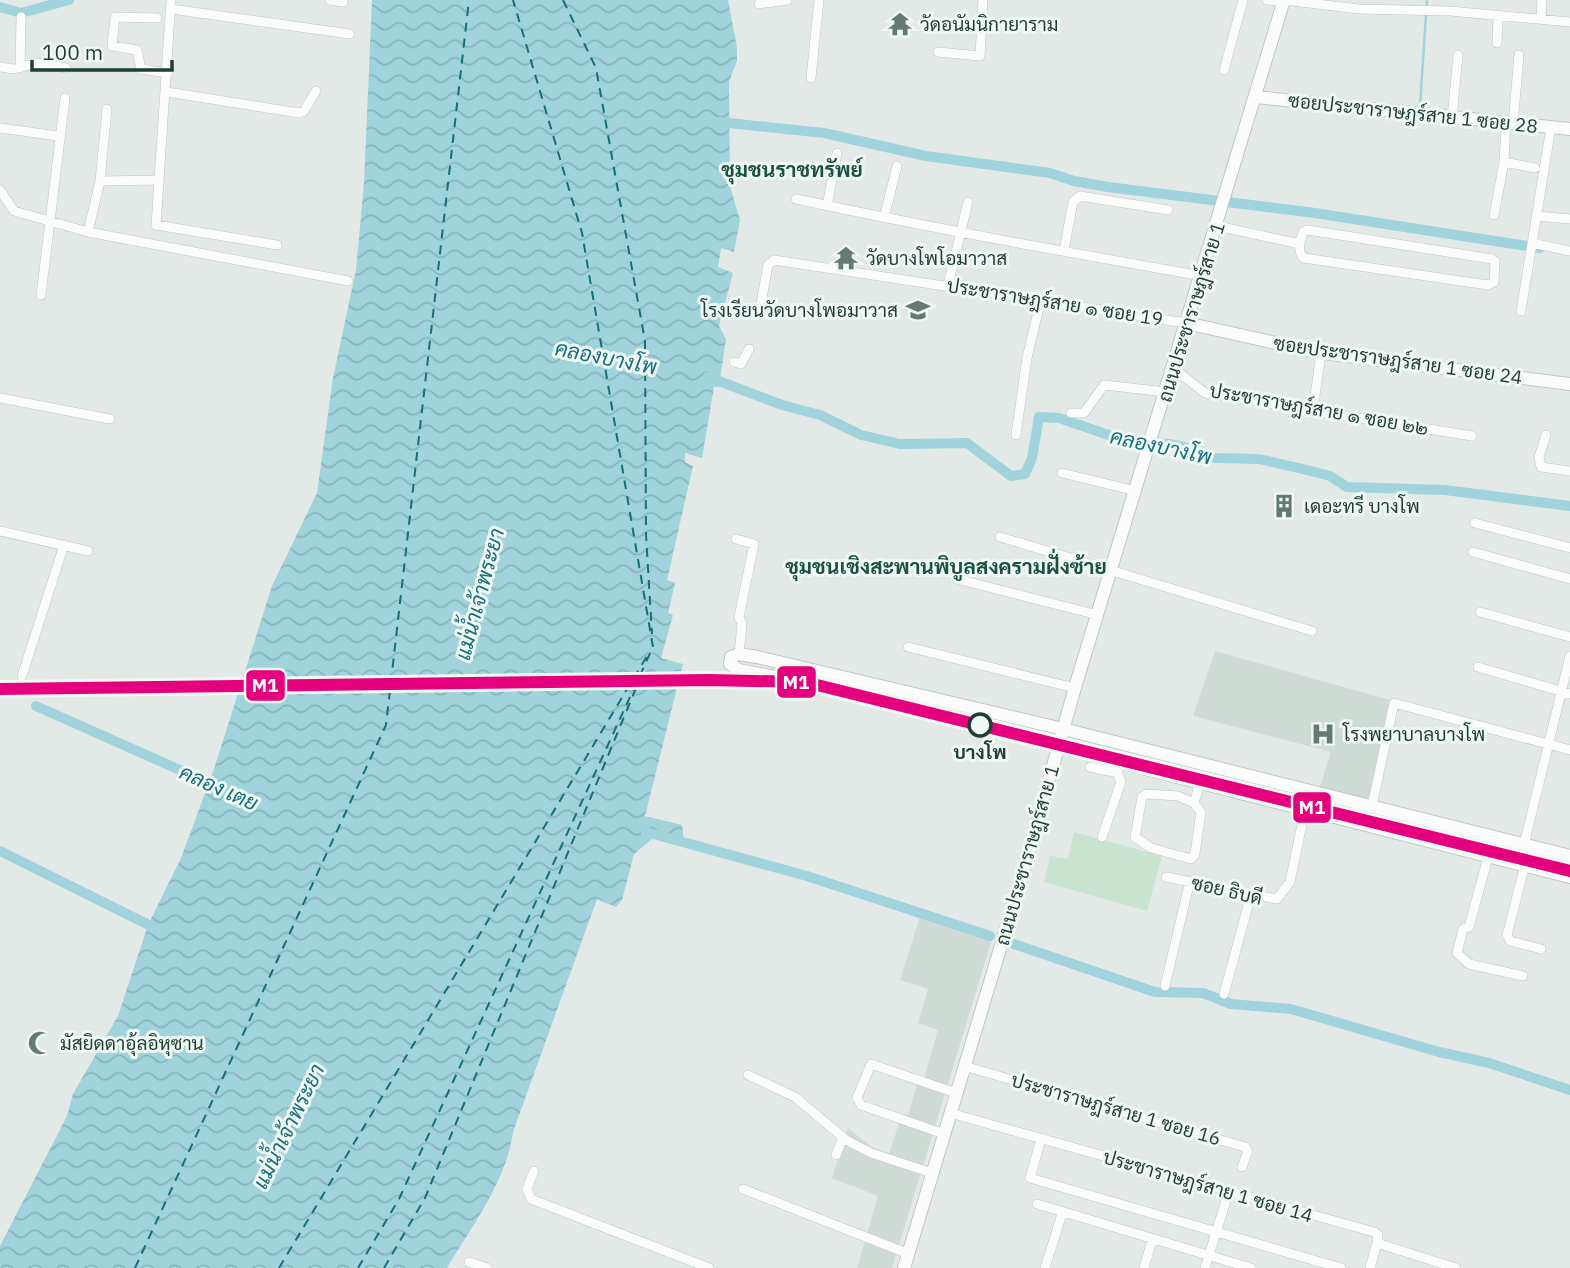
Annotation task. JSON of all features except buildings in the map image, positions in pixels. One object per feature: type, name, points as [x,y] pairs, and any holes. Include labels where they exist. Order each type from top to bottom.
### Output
[{"type":"main road","name":"ถนนประชาราษฎร์สาย 1","points":[[904,1268],[1075,688],[1284,1]]},
{"type":"main road","name":"ซอยประชาราษฎร์สาย 1 ซอย 28","points":[[1256,97],[1570,129]]},
{"type":"main road","name":"ซอยประชาราษฎร์สาย 1 ซอย 24","points":[[1186,323],[1321,353],[1570,384]]},
{"type":"main road","points":[[1570,856],[1063,729],[739,654],[733,654],[730,661],[739,670],[817,685],[1058,747],[1118,767],[1199,783],[1570,877]]},
{"type":"main road","points":[[1366,827],[1372,806]]},
{"type":"street","points":[[330,0],[343,2]]},
{"type":"street","points":[[759,4],[787,0]]},
{"type":"street","points":[[811,78],[819,0]]},
{"type":"street","points":[[938,52],[980,56],[983,0]]},
{"type":"street","points":[[1224,70],[1243,0]]},
{"type":"street","points":[[1267,0],[1359,9],[1434,11],[1570,22]]},
{"type":"street","points":[[1541,20],[1542,0]]},
{"type":"street","points":[[277,246],[156,225],[171,4],[350,34]]},
{"type":"street","points":[[20,68],[21,17]]},
{"type":"street","points":[[157,18],[115,17],[112,47],[137,50],[141,69],[168,73]]},
{"type":"street","points":[[1497,43],[1498,18]]},
{"type":"street","points":[[1452,118],[1458,55]]},
{"type":"street","points":[[1494,215],[1519,55]]},
{"type":"street","points":[[0,67],[20,68],[37,63],[66,68]]},
{"type":"street","points":[[167,92],[299,113],[304,111],[316,91]]},
{"type":"street","points":[[41,295],[58,136],[65,98]]},
{"type":"street","points":[[89,232],[100,181],[107,109]]},
{"type":"street","points":[[1521,311],[1551,127]]},
{"type":"street","points":[[0,128],[58,136]]},
{"type":"street","points":[[827,205],[837,153]]},
{"type":"street","points":[[1504,162],[1535,168]]},
{"type":"street","points":[[884,218],[898,166]]},
{"type":"street","points":[[100,181],[159,180]]},
{"type":"street","points":[[0,190],[9,208],[48,223],[348,281]]},
{"type":"street","points":[[1065,250],[1073,202],[1080,196],[1168,210]]},
{"type":"street","points":[[796,199],[962,234],[1202,276]]},
{"type":"street","points":[[948,285],[968,202]]},
{"type":"street","points":[[1537,216],[1570,219]]},
{"type":"street","points":[[1217,226],[1300,244]]},
{"type":"street","points":[[1308,230],[1492,259],[1496,265],[1494,282],[1488,285],[1304,258],[1300,252],[1300,244],[1303,232],[1308,230]]},
{"type":"street","points":[[1532,247],[1570,251]]},
{"type":"street","name":"ประชาราษฎร์สาย ๑ ซอย 19","points":[[759,314],[768,265],[774,260],[1186,323]]},
{"type":"street","points":[[1016,435],[1027,358],[1041,299]]},
{"type":"street","points":[[734,362],[741,364],[749,349]]},
{"type":"street","points":[[1313,410],[1321,353]]},
{"type":"street","name":"ประชาราษฎร์สาย ๑ ซอย ๒๒","points":[[1173,368],[1205,393],[1472,436]]},
{"type":"street","points":[[1071,413],[1084,414],[1104,385],[1166,392]]},
{"type":"street","points":[[0,398],[110,419]]},
{"type":"street","points":[[1546,435],[1539,457],[1541,467],[1570,471]]},
{"type":"street","points":[[1062,473],[1136,491]]},
{"type":"street","points":[[1475,523],[1570,548]]},
{"type":"street","points":[[0,531],[88,551]]},
{"type":"street","points":[[1000,537],[1111,573],[1312,631]]},
{"type":"street","points":[[736,538],[754,544],[739,617],[742,624],[739,654]]},
{"type":"street","points":[[22,676],[64,545]]},
{"type":"street","points":[[1473,552],[1570,579]]},
{"type":"street","points":[[957,579],[1098,615]]},
{"type":"street","points":[[1480,612],[1570,637]]},
{"type":"street","points":[[908,647],[1075,688]]},
{"type":"street","points":[[1524,845],[1548,745],[1566,693],[1570,656]]},
{"type":"street","points":[[1478,667],[1566,693]]},
{"type":"street","points":[[1372,806],[1394,703],[1570,750]]},
{"type":"street","points":[[1090,766],[1118,767],[1121,782],[1102,837]]},
{"type":"street","points":[[1194,803],[1199,783]]},
{"type":"street","points":[[1146,794],[1178,796],[1194,803],[1201,812],[1195,854],[1191,859],[1151,848],[1135,837],[1142,797],[1146,794]]},
{"type":"street","name":"ซอย ธิบดี","points":[[1166,877],[1272,901],[1282,897],[1287,890],[1305,810]]},
{"type":"street","points":[[1488,856],[1469,927],[1463,929],[1457,953],[1469,964],[1523,976]]},
{"type":"street","points":[[1525,865],[1507,935],[1510,941],[1541,949]]},
{"type":"street","points":[[1165,986],[1190,881]]},
{"type":"street","points":[[1224,994],[1251,895]]},
{"type":"street","points":[[944,1134],[861,1105],[857,1098],[871,1064],[956,1093]]},
{"type":"street","name":"ประชาราษฎร์สาย 1 ซอย 16","points":[[964,1066],[1245,1147],[1248,1151],[1242,1167]]},
{"type":"street","points":[[748,1075],[795,1097],[843,1137],[871,1153],[932,1173]]},
{"type":"street","name":"ประชาราษฎร์สาย 1 ซอย 14","points":[[950,1113],[1374,1232],[1378,1235],[1377,1243],[1456,1268]]},
{"type":"street","points":[[836,1156],[843,1137]]},
{"type":"street","points":[[1041,1139],[1030,1178],[1341,1268]]},
{"type":"street","points":[[534,1171],[527,1189],[531,1199],[709,1268]]},
{"type":"street","points":[[743,1189],[909,1254]]},
{"type":"street","points":[[1205,1268],[1228,1191]]},
{"type":"street","points":[[1037,1204],[1251,1268]]},
{"type":"street","points":[[1045,1268],[1062,1213]]},
{"type":"street","points":[[1144,1268],[1152,1240]]},
{"type":"street","points":[[1370,1268],[1377,1243]]},
{"type":"street","points":[[469,1262],[487,1268]]},
{"type":"shaded area","name":"โรงพยาบาลบางโพ","points":[[1215,651],[1390,700],[1369,802],[1319,790],[1331,752],[1193,716]]},
{"type":"shaded area","points":[[920,917],[992,939],[892,1268],[857,1268],[878,1196],[832,1178],[848,1128],[872,1147],[889,1154],[902,1114],[908,1115],[919,1077],[924,1078],[938,1030],[918,1023],[928,989],[900,980]]},
{"type":"green space","points":[[1074,832],[1162,856],[1147,911],[1044,882],[1050,856],[1068,859]]},
{"type":"water","name":"แม่น้ำเจ้าพระยา","points":[[372,0],[728,0],[737,48],[737,61],[729,82],[730,186],[740,220],[734,252],[721,248],[718,267],[733,273],[719,326],[726,339],[720,379],[726,386],[714,387],[702,458],[685,453],[685,462],[693,466],[667,580],[675,583],[668,613],[673,615],[661,658],[683,664],[645,816],[682,825],[684,841],[678,836],[658,834],[634,854],[622,900],[616,907],[597,899],[496,1186],[447,1268],[0,1268],[0,1246],[67,1116],[73,1094],[118,1016],[148,925],[181,858],[214,769],[272,586],[317,493],[333,378],[356,270],[364,183]]},
{"type":"waterway","points":[[0,7],[21,13],[69,0]]},
{"type":"waterway","points":[[1420,106],[1427,0]]},
{"type":"waterway","points":[[719,122],[824,133],[926,156],[1050,173],[1074,181],[1108,187],[1315,213],[1540,248]]},
{"type":"waterway","name":"คลองบางโพ","points":[[708,377],[782,405],[820,415],[861,435],[900,444],[967,443],[1011,476],[1025,474],[1032,458],[1039,417],[1059,418],[1129,442],[1169,444],[1197,450],[1215,458],[1259,459],[1307,470],[1330,476],[1347,487],[1445,490],[1570,506]]},
{"type":"waterway","name":"คลอง เตย","points":[[36,706],[218,787]]},
{"type":"waterway","points":[[646,832],[807,876],[990,936]]},
{"type":"waterway","points":[[0,851],[159,930]]},
{"type":"waterway","points":[[1014,944],[1155,992],[1203,993],[1231,1004],[1291,1009],[1439,1052],[1489,1063],[1570,1090]]},
{"type":"ferry route","points":[[135,1268],[386,725],[469,0]]},
{"type":"ferry route","points":[[358,1268],[399,1199],[653,647],[582,233],[513,0]]},
{"type":"ferry route","points":[[563,0],[596,68],[645,341],[646,535],[652,634]]},
{"type":"ferry route","points":[[279,1268],[647,656]]},
{"type":"ferry route","points":[[384,1268],[425,1198],[641,676]]},
{"type":"transit line","name":"M1","points":[[0,689],[708,680],[805,682],[1570,871]]},
{"type":"place","name":"วัดอนัมนิกายาราม","points":[[900,24]]},
{"type":"place","name":"วัดบางโพโอมาวาส","points":[[846,258]]},
{"type":"place","name":"โรงเรียนวัดบางโพอมาวาส","points":[[918,310]]},
{"type":"place","name":"เดอะทรี บางโพ","points":[[1284,506]]},
{"type":"place","name":"บางโพ","points":[[980,725]]},
{"type":"place","name":"โรงพยาบาลบางโพ","points":[[1323,734]]},
{"type":"place","name":"มัสยิดดาอุ้ลอิหุซาน","points":[[40,1043]]},
{"type":"district","name":"ชุมชนราชทรัพย์","points":[[792,169]]},
{"type":"district","name":"ชุมชนเชิงสะพานพิบูลสงครามฝั่งซ้าย","points":[[946,566]]}]
